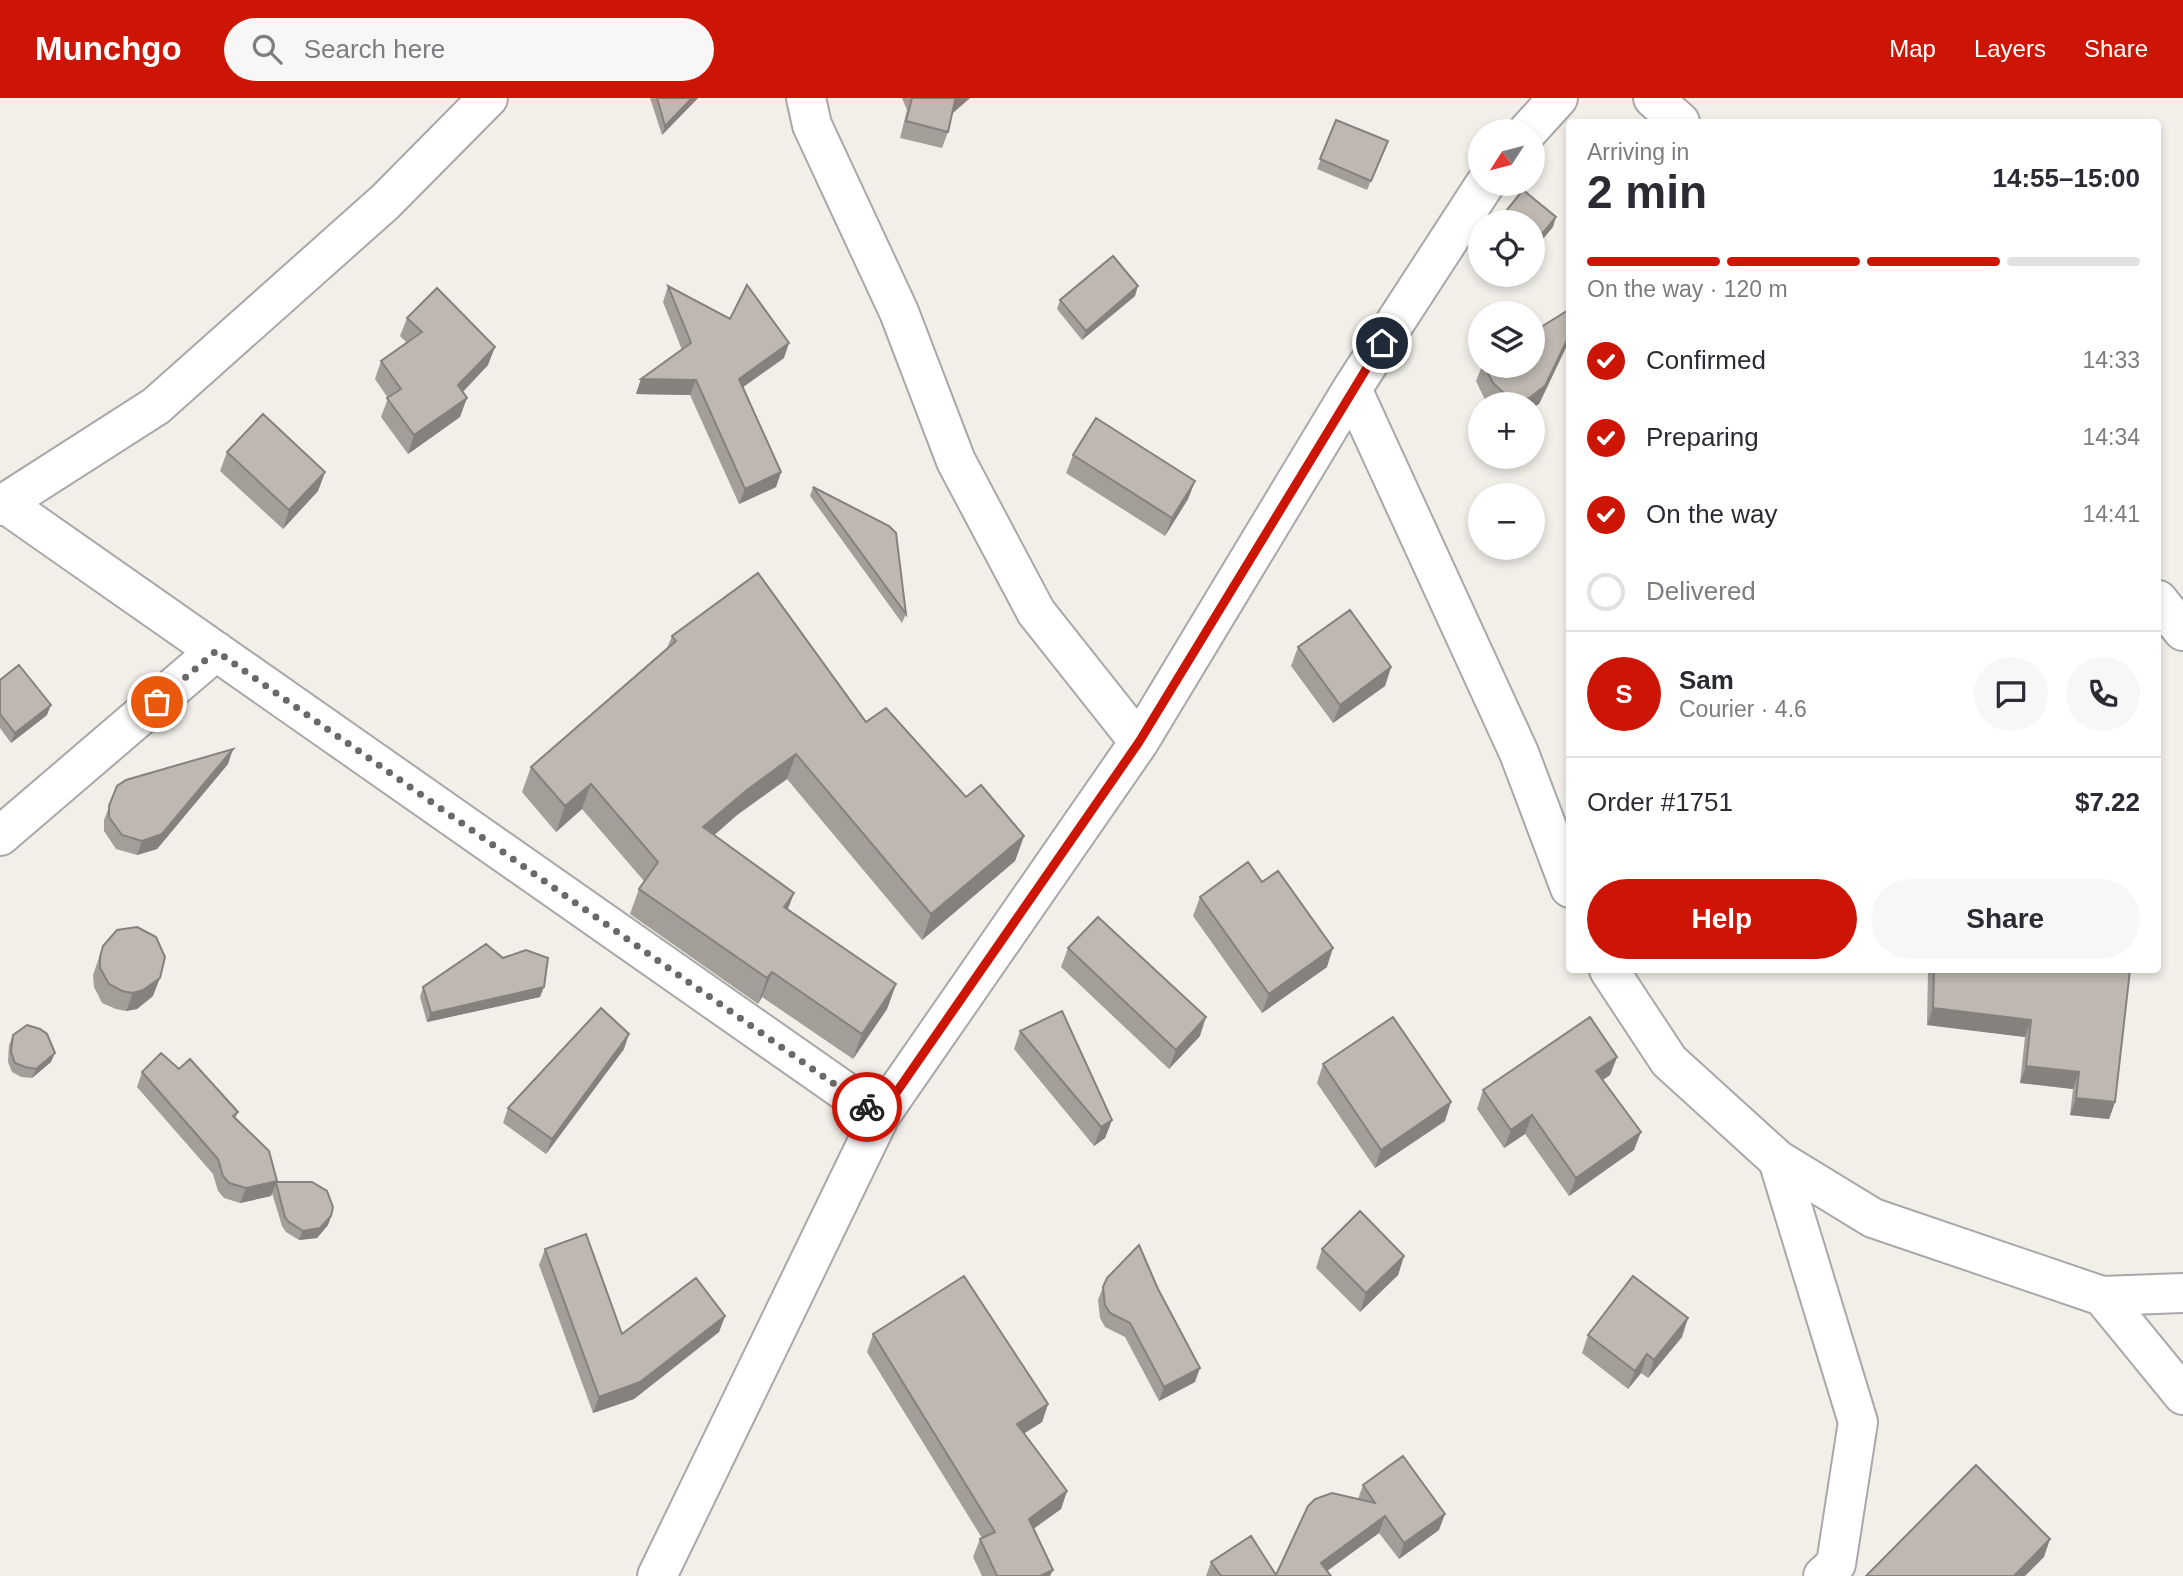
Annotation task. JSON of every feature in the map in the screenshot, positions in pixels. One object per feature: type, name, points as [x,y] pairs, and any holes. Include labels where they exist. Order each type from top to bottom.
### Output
[{"type":"street","points":[[488,98],[385,202],[156,406],[2,504],[880,1116]]},
{"type":"street","points":[[806,98],[812,125],[899,312],[956,461],[1036,612],[1139,742]]},
{"type":"street","points":[[1539,119],[1558,98]]},
{"type":"street","points":[[1653,98],[1677,119]]},
{"type":"street","points":[[657,1576],[880,1116],[1139,742],[1352,388],[1477,196]]},
{"type":"street","points":[[1352,388],[1519,753],[1566,877]]},
{"type":"street","points":[[2161,604],[2183,631]]},
{"type":"street","points":[[0,836],[216,651]]},
{"type":"street","points":[[1611,973],[1669,1061],[1778,1160],[1874,1217],[2102,1296],[2183,1293]]},
{"type":"street","points":[[1778,1160],[1858,1422],[1836,1564],[1823,1576]]},
{"type":"street","points":[[2102,1296],[2183,1395]]},
{"type":"building","points":[[657,98],[692,98],[665,126]]},
{"type":"building","points":[[912,98],[957,98],[948,132],[906,121]]},
{"type":"building","points":[[1336,120],[1388,141],[1371,181],[1320,159]]},
{"type":"building","points":[[1518,196],[1530,196],[1556,217],[1545,230],[1545,210],[1507,210]]},
{"type":"building","points":[[1113,256],[1138,286],[1086,331],[1060,300]]},
{"type":"building","points":[[747,285],[789,343],[739,379],[781,472],[745,489],[696,380],[641,379],[691,343],[668,286],[730,319]]},
{"type":"building","points":[[437,288],[495,347],[458,385],[467,398],[414,435],[387,398],[401,389],[381,361],[422,332],[407,318]]},
{"type":"building","points":[[1566,311],[1566,342],[1545,386],[1537,392],[1503,392],[1490,378],[1545,378],[1545,325]]},
{"type":"building","points":[[263,414],[325,472],[289,510],[227,452]]},
{"type":"building","points":[[1096,418],[1195,481],[1172,518],[1073,455]]},
{"type":"building","points":[[813,487],[889,526],[896,533],[906,614]]},
{"type":"building","points":[[758,573],[866,722],[886,708],[966,797],[981,785],[1024,836],[931,914],[796,754],[703,827],[794,893],[784,907],[896,984],[862,1034],[772,972],[767,978],[639,889],[658,862],[591,784],[565,806],[531,767],[676,641],[672,636]]},
{"type":"building","points":[[1350,610],[1391,667],[1340,705],[1298,647]]},
{"type":"building","points":[[19,665],[51,705],[15,733],[0,714],[0,680]]},
{"type":"building","points":[[233,749],[162,834],[142,841],[122,835],[109,817],[109,806],[117,786],[126,780]]},
{"type":"building","points":[[1248,862],[1262,882],[1278,871],[1333,948],[1269,994],[1200,897]]},
{"type":"building","points":[[1098,917],[1206,1017],[1176,1050],[1068,948]]},
{"type":"building","points":[[137,927],[156,937],[165,957],[160,978],[143,990],[133,993],[109,984],[100,968],[100,957],[103,946],[117,930]]},
{"type":"building","points":[[486,944],[503,958],[526,950],[548,958],[544,987],[431,1013],[423,987]]},
{"type":"building","points":[[1934,973],[2130,973],[2115,1102],[2076,1098],[2079,1072],[2026,1066],[2031,1020],[1933,1008]]},
{"type":"building","points":[[601,1008],[629,1034],[552,1139],[508,1108]]},
{"type":"building","points":[[1062,1011],[1112,1120],[1101,1127],[1020,1031]]},
{"type":"building","points":[[1393,1017],[1451,1102],[1381,1150],[1323,1064]]},
{"type":"building","points":[[1590,1017],[1617,1057],[1596,1071],[1641,1132],[1576,1178],[1532,1115],[1511,1130],[1483,1090]]},
{"type":"building","points":[[27,1025],[47,1034],[55,1053],[36,1069],[15,1063],[11,1052],[13,1035]]},
{"type":"building","points":[[161,1053],[179,1069],[190,1059],[238,1112],[233,1116],[269,1151],[277,1181],[246,1188],[229,1183],[223,1176],[218,1159],[142,1072]]},
{"type":"building","points":[[277,1182],[312,1182],[327,1191],[333,1207],[331,1216],[320,1228],[303,1231],[285,1217]]},
{"type":"building","points":[[1360,1211],[1404,1256],[1366,1293],[1322,1249]]},
{"type":"building","points":[[586,1234],[622,1334],[696,1278],[725,1316],[640,1382],[599,1397],[545,1249]]},
{"type":"building","points":[[1139,1245],[1158,1289],[1200,1368],[1164,1387],[1130,1323],[1110,1313],[1105,1305],[1103,1287],[1107,1278]]},
{"type":"building","points":[[964,1276],[1048,1404],[1017,1424],[1067,1491],[1029,1519],[1053,1570],[1040,1576],[997,1576],[980,1539],[995,1532],[873,1334]]},
{"type":"building","points":[[1633,1276],[1688,1318],[1654,1360],[1647,1354],[1635,1371],[1588,1335]]},
{"type":"building","points":[[1403,1456],[1445,1514],[1404,1543],[1385,1516],[1321,1563],[1331,1576],[1221,1576],[1211,1562],[1251,1536],[1276,1575],[1308,1506],[1315,1499],[1332,1493],[1375,1503],[1363,1485]]},
{"type":"building","points":[[1976,1465],[2050,1539],[2014,1576],[1866,1576]]},
{"type":"way so far","points":[[157,702],[216,651],[867,1107]]},
{"type":"route","points":[[867,1107],[880,1116],[1139,742],[1352,388],[1382,343]]}]
